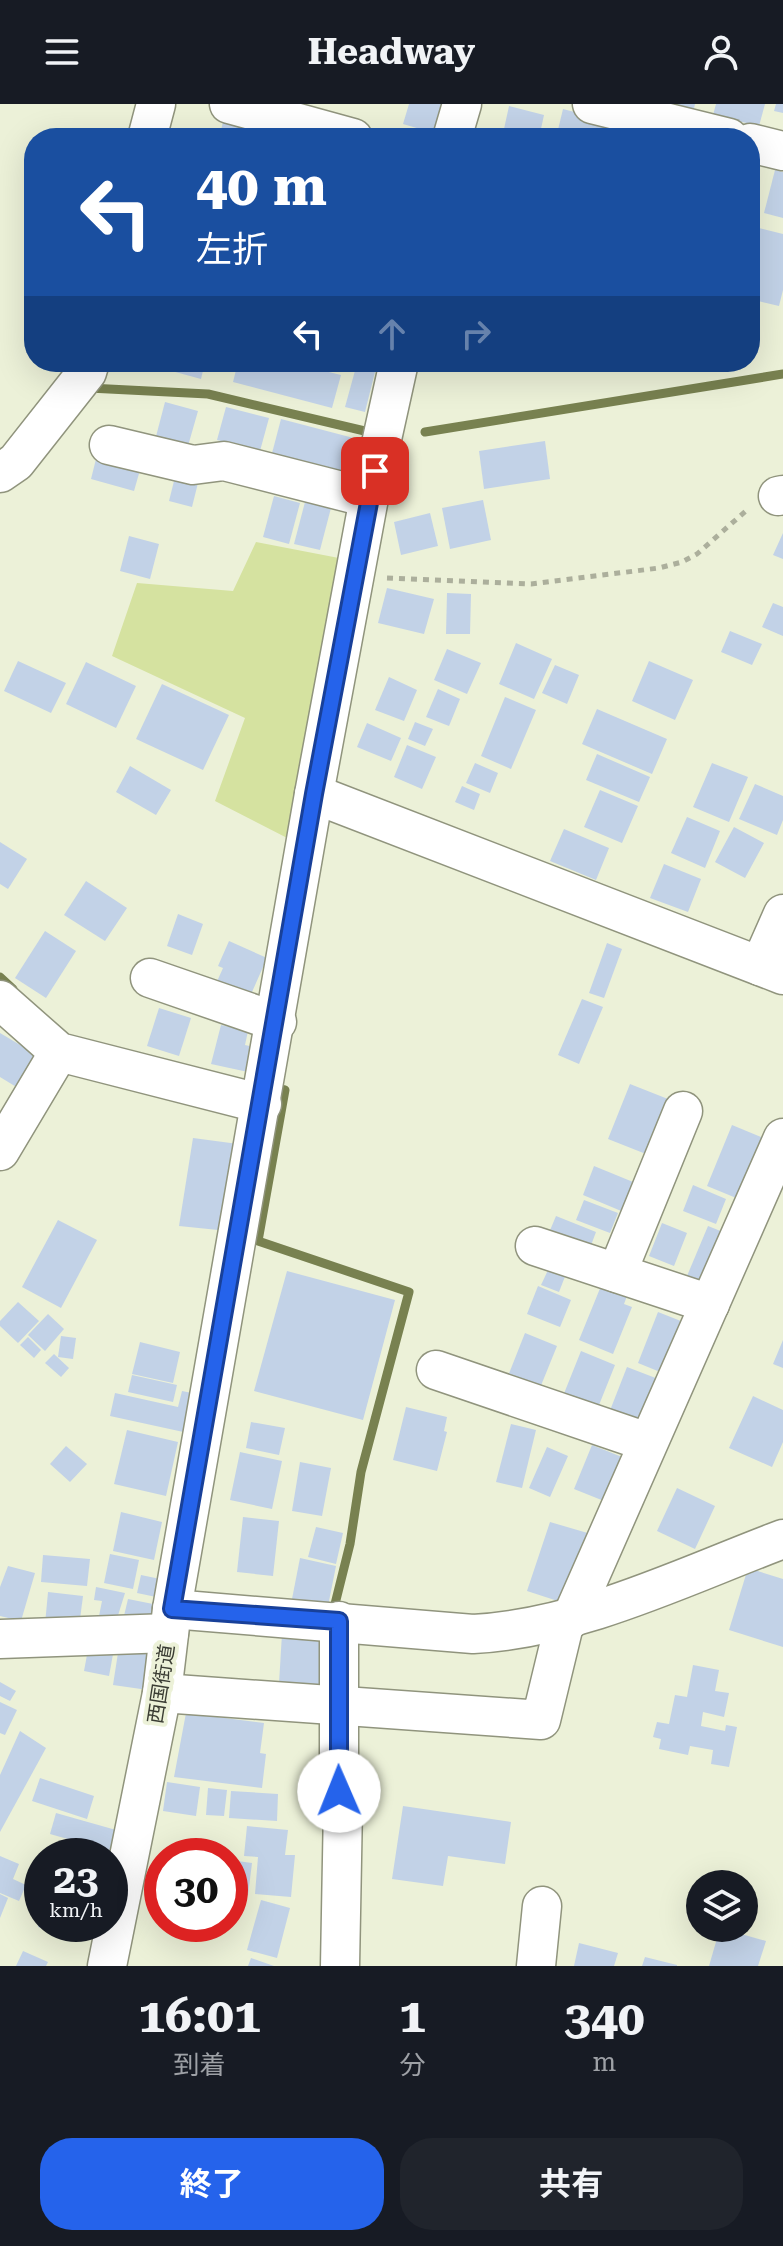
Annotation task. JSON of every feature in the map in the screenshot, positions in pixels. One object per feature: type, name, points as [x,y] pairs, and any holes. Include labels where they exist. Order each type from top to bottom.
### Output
[{"type":"street","points":[[150,128],[156,104]]},
{"type":"street","points":[[229,104],[317,128]]},
{"type":"street","points":[[455,128],[462,104]]},
{"type":"street","points":[[592,104],[689,128]]},
{"type":"street","points":[[760,145],[783,151]]},
{"type":"street","name":"西国街道","points":[[107,1966],[162,1693],[170,1621],[277,1022],[314,794],[369,498],[397,372]]},
{"type":"street","points":[[0,473],[16,462],[82,377]]},
{"type":"street","points":[[109,445],[193,465],[224,461],[369,498]]},
{"type":"street","points":[[314,794],[771,970],[783,914]]},
{"type":"street","points":[[150,978],[277,1022]]},
{"type":"street","points":[[0,1000],[59,1052],[262,1104]]},
{"type":"street","points":[[0,1151],[59,1052]]},
{"type":"street","points":[[617,1273],[683,1111]]},
{"type":"street","points":[[162,1693],[541,1720],[568,1620],[783,1138]]},
{"type":"street","points":[[535,1246],[710,1304]]},
{"type":"street","points":[[436,1370],[647,1442]]},
{"type":"street","points":[[0,1639],[170,1621],[339,1621],[473,1634],[508,1632],[568,1620],[783,1539]]},
{"type":"street","points":[[339,1621],[333,1705],[339,1791],[343,1806],[340,1966]]},
{"type":"street","points":[[536,1966],[542,1906]]},
{"type":"path","points":[[355,575],[434,583],[531,584],[659,568],[697,554],[747,510],[762,500],[780,495]]},
{"type":"green space","points":[[256,542],[344,559],[295,842],[215,801],[245,718],[112,656],[137,583],[233,591]]},
{"type":"building","points":[[409,104],[442,104],[435,128],[403,124]]},
{"type":"building","points":[[662,104],[695,104],[693,113]]},
{"type":"building","points":[[716,104],[765,104],[759,126],[713,115]]},
{"type":"building","points":[[776,104],[783,104],[783,113],[774,111]]},
{"type":"building","points":[[509,106],[544,115],[541,128],[504,128]]},
{"type":"building","points":[[563,109],[609,121],[607,128],[558,128]]},
{"type":"building","points":[[223,122],[245,128],[222,128]]},
{"type":"building","points":[[775,170],[783,172],[783,218],[764,213]]},
{"type":"building","points":[[760,228],[783,234],[783,290],[779,306],[760,301]]},
{"type":"building","points":[[175,372],[203,372],[201,379]]},
{"type":"building","points":[[236,372],[329,372],[341,375],[332,408],[233,382]]},
{"type":"building","points":[[355,372],[375,372],[365,412],[345,407]]},
{"type":"building","points":[[165,402],[198,411],[186,453],[154,444]]},
{"type":"building","points":[[226,407],[269,418],[260,451],[217,440]]},
{"type":"building","points":[[281,419],[365,441],[354,478],[271,457]]},
{"type":"building","points":[[545,441],[550,479],[484,489],[479,451]]},
{"type":"building","points":[[98,451],[142,463],[134,491],[91,479]]},
{"type":"building","points":[[175,477],[198,483],[192,507],[169,501]]},
{"type":"building","points":[[274,496],[300,503],[289,544],[263,537]]},
{"type":"building","points":[[483,500],[491,540],[450,549],[442,508]]},
{"type":"building","points":[[305,502],[331,508],[320,550],[294,544]]},
{"type":"building","points":[[430,513],[438,546],[401,555],[394,522]]},
{"type":"building","points":[[783,533],[783,559],[773,555]]},
{"type":"building","points":[[129,536],[159,544],[150,579],[120,571]]},
{"type":"building","points":[[387,588],[434,599],[424,634],[378,623]]},
{"type":"building","points":[[447,593],[471,594],[470,634],[446,634]]},
{"type":"building","points":[[773,603],[783,607],[783,636],[762,627]]},
{"type":"building","points":[[730,631],[762,644],[752,665],[721,652]]},
{"type":"building","points":[[516,643],[552,659],[534,699],[499,684]]},
{"type":"building","points":[[447,649],[481,663],[467,694],[434,680]]},
{"type":"building","points":[[18,661],[66,683],[51,713],[4,691]]},
{"type":"building","points":[[649,661],[693,680],[675,720],[632,701]]},
{"type":"building","points":[[86,662],[136,686],[116,728],[66,704]]},
{"type":"building","points":[[555,665],[579,675],[567,704],[542,693]]},
{"type":"building","points":[[389,677],[417,690],[404,721],[375,710]]},
{"type":"building","points":[[162,684],[229,715],[203,770],[136,739]]},
{"type":"building","points":[[438,689],[460,699],[449,726],[426,717]]},
{"type":"building","points":[[505,697],[536,710],[511,769],[481,756]]},
{"type":"building","points":[[597,709],[667,739],[652,774],[582,744]]},
{"type":"building","points":[[415,722],[433,729],[425,746],[408,739]]},
{"type":"building","points":[[367,723],[401,738],[391,761],[357,747]]},
{"type":"building","points":[[407,745],[436,757],[422,789],[394,777]]},
{"type":"building","points":[[597,754],[650,777],[639,802],[586,780]]},
{"type":"building","points":[[475,763],[498,773],[490,793],[466,783]]},
{"type":"building","points":[[712,763],[748,777],[729,822],[693,807]]},
{"type":"building","points":[[130,766],[171,790],[156,815],[116,792]]},
{"type":"building","points":[[755,784],[783,796],[783,820],[777,835],[739,819]]},
{"type":"building","points":[[462,786],[480,794],[474,810],[455,802]]},
{"type":"building","points":[[600,790],[638,806],[622,843],[584,827]]},
{"type":"building","points":[[687,817],[720,831],[705,868],[671,853]]},
{"type":"building","points":[[734,827],[764,843],[745,878],[715,862]]},
{"type":"building","points":[[564,829],[609,848],[596,880],[550,861]]},
{"type":"building","points":[[0,842],[27,859],[8,889],[0,884]]},
{"type":"building","points":[[664,864],[701,879],[688,912],[650,898]]},
{"type":"building","points":[[86,881],[127,908],[105,941],[64,915]]},
{"type":"building","points":[[178,914],[203,924],[192,955],[167,946]]},
{"type":"building","points":[[45,931],[76,951],[46,998],[15,978]]},
{"type":"building","points":[[229,941],[267,958],[248,1001],[215,986],[223,968],[218,966]]},
{"type":"building","points":[[607,943],[622,949],[604,998],[589,993]]},
{"type":"building","points":[[582,999],[603,1007],[579,1064],[558,1055]]},
{"type":"building","points":[[159,1008],[191,1018],[179,1056],[147,1046]]},
{"type":"building","points":[[221,1025],[248,1031],[245,1045],[254,1047],[248,1072],[211,1064]]},
{"type":"building","points":[[0,1033],[37,1055],[18,1088],[0,1077]]},
{"type":"building","points":[[630,1084],[673,1101],[651,1156],[608,1139]]},
{"type":"building","points":[[732,1125],[771,1141],[746,1202],[707,1186]]},
{"type":"building","points":[[193,1138],[238,1144],[228,1231],[179,1226]]},
{"type":"building","points":[[594,1166],[638,1184],[626,1213],[583,1195]]},
{"type":"building","points":[[693,1185],[726,1199],[716,1224],[683,1211]]},
{"type":"building","points":[[584,1200],[618,1213],[610,1233],[576,1220]]},
{"type":"building","points":[[556,1216],[596,1232],[587,1256],[546,1240]]},
{"type":"building","points":[[58,1220],[97,1240],[61,1308],[22,1287]]},
{"type":"building","points":[[662,1223],[687,1233],[674,1266],[649,1256]]},
{"type":"building","points":[[708,1226],[733,1236],[712,1287],[687,1276]]},
{"type":"building","points":[[549,1268],[566,1274],[559,1292],[541,1285]]},
{"type":"building","points":[[287,1271],[395,1300],[363,1420],[254,1391]]},
{"type":"building","points":[[538,1286],[571,1300],[560,1327],[527,1314]]},
{"type":"building","points":[[601,1286],[627,1296],[624,1304],[632,1307],[613,1354],[579,1340]]},
{"type":"building","points":[[18,1302],[39,1321],[18,1343],[0,1326],[0,1321]]},
{"type":"building","points":[[658,1312],[691,1325],[670,1376],[638,1363]]},
{"type":"building","points":[[48,1314],[64,1329],[45,1351],[28,1335]]},
{"type":"building","points":[[525,1333],[557,1346],[540,1388],[508,1376]]},
{"type":"building","points":[[61,1336],[76,1338],[73,1359],[58,1357]]},
{"type":"building","points":[[28,1337],[41,1350],[34,1358],[20,1345]]},
{"type":"building","points":[[783,1340],[783,1368],[773,1364]]},
{"type":"building","points":[[140,1342],[180,1352],[173,1383],[132,1374]]},
{"type":"building","points":[[581,1351],[615,1365],[597,1410],[563,1396]]},
{"type":"building","points":[[54,1354],[69,1368],[61,1377],[45,1363]]},
{"type":"building","points":[[627,1367],[666,1382],[648,1428],[609,1413]]},
{"type":"building","points":[[132,1375],[177,1385],[173,1402],[128,1392]]},
{"type":"building","points":[[182,1391],[197,1394],[188,1433],[110,1416],[115,1393],[178,1407]]},
{"type":"building","points":[[753,1396],[783,1410],[783,1442],[772,1467],[729,1448]]},
{"type":"building","points":[[406,1407],[447,1417],[444,1431],[447,1432],[437,1471],[393,1460]]},
{"type":"building","points":[[251,1422],[285,1428],[279,1455],[246,1448]]},
{"type":"building","points":[[511,1424],[536,1430],[522,1488],[496,1482]]},
{"type":"building","points":[[127,1430],[178,1442],[166,1496],[114,1484]]},
{"type":"building","points":[[592,1445],[622,1457],[604,1501],[574,1489]]},
{"type":"building","points":[[66,1446],[87,1464],[70,1482],[50,1464]]},
{"type":"building","points":[[547,1447],[568,1456],[550,1497],[529,1488]]},
{"type":"building","points":[[240,1452],[282,1461],[272,1509],[230,1500]]},
{"type":"building","points":[[300,1462],[331,1468],[322,1516],[292,1511]]},
{"type":"building","points":[[677,1488],[715,1506],[695,1549],[657,1531]]},
{"type":"building","points":[[121,1512],[162,1522],[154,1560],[113,1551]]},
{"type":"building","points":[[243,1517],[279,1521],[273,1576],[237,1572]]},
{"type":"building","points":[[550,1522],[591,1534],[567,1604],[527,1591]]},
{"type":"building","points":[[316,1527],[343,1533],[336,1564],[308,1557]]},
{"type":"building","points":[[110,1554],[139,1560],[133,1589],[104,1583]]},
{"type":"building","points":[[43,1555],[90,1559],[87,1586],[41,1582]]},
{"type":"building","points":[[300,1558],[336,1566],[328,1606],[292,1599]]},
{"type":"building","points":[[8,1566],[35,1573],[21,1621],[0,1616],[0,1587]]},
{"type":"building","points":[[748,1568],[783,1579],[783,1647],[729,1630]]},
{"type":"building","points":[[141,1575],[165,1580],[161,1598],[137,1593]]},
{"type":"building","points":[[96,1587],[125,1593],[115,1625],[98,1621],[102,1601],[94,1600]]},
{"type":"building","points":[[48,1592],[83,1596],[79,1627],[45,1624]]},
{"type":"building","points":[[128,1599],[153,1604],[148,1625],[123,1620]]},
{"type":"building","points":[[282,1634],[326,1637],[323,1685],[279,1683]]},
{"type":"building","points":[[120,1640],[156,1646],[148,1690],[113,1685]]},
{"type":"building","points":[[89,1644],[114,1649],[109,1676],[84,1671]]},
{"type":"building","points":[[693,1665],[719,1670],[715,1691],[729,1693],[724,1717],[703,1712],[701,1726],[725,1731],[726,1725],[737,1727],[729,1767],[711,1764],[713,1750],[690,1746],[688,1755],[659,1749],[661,1739],[653,1737],[657,1722],[669,1724],[675,1695],[687,1697]]},
{"type":"building","points":[[0,1682],[16,1691],[10,1701],[0,1696]]},
{"type":"building","points":[[0,1702],[17,1710],[5,1735],[0,1733]]},
{"type":"building","points":[[186,1713],[264,1723],[260,1753],[266,1754],[262,1788],[174,1777]]},
{"type":"building","points":[[20,1731],[46,1748],[0,1832],[0,1775]]},
{"type":"building","points":[[40,1778],[94,1796],[87,1819],[32,1801]]},
{"type":"building","points":[[167,1782],[200,1787],[196,1816],[163,1811]]},
{"type":"building","points":[[208,1788],[227,1790],[224,1816],[206,1815]]},
{"type":"building","points":[[231,1791],[278,1794],[277,1821],[229,1818]]},
{"type":"building","points":[[403,1806],[511,1822],[505,1864],[448,1856],[443,1886],[392,1879]]},
{"type":"building","points":[[56,1813],[116,1830],[114,1838],[64,1838],[50,1834]]},
{"type":"building","points":[[247,1826],[288,1830],[285,1855],[295,1855],[291,1897],[255,1894],[258,1857],[248,1856]]},
{"type":"building","points":[[0,1856],[19,1864],[13,1879],[24,1884],[24,1890],[19,1901],[0,1893]]},
{"type":"building","points":[[248,1862],[252,1863],[248,1895]]},
{"type":"building","points":[[0,1894],[8,1898],[0,1918]]},
{"type":"building","points":[[261,1900],[290,1908],[277,1958],[247,1950]]},
{"type":"building","points":[[758,1939],[766,1941],[758,1966],[709,1966],[716,1942],[758,1942]]},
{"type":"building","points":[[579,1943],[618,1953],[614,1966],[574,1966]]},
{"type":"building","points":[[23,1951],[48,1962],[46,1966],[16,1966]]},
{"type":"building","points":[[645,1957],[677,1965],[677,1966],[642,1966]]},
{"type":"building","points":[[251,1958],[274,1966],[248,1966]]},
{"type":"waterway","points":[[425,432],[783,374]]},
{"type":"waterway","points":[[89,388],[208,394],[369,432]]},
{"type":"waterway","points":[[0,977],[13,989]]},
{"type":"waterway","points":[[280,1089],[285,1090],[258,1241],[409,1292],[361,1472],[350,1544],[334,1608]]},
{"type":"route","points":[[339,1791],[339,1621],[172,1609],[277,1022],[314,794],[375,471]]}]
